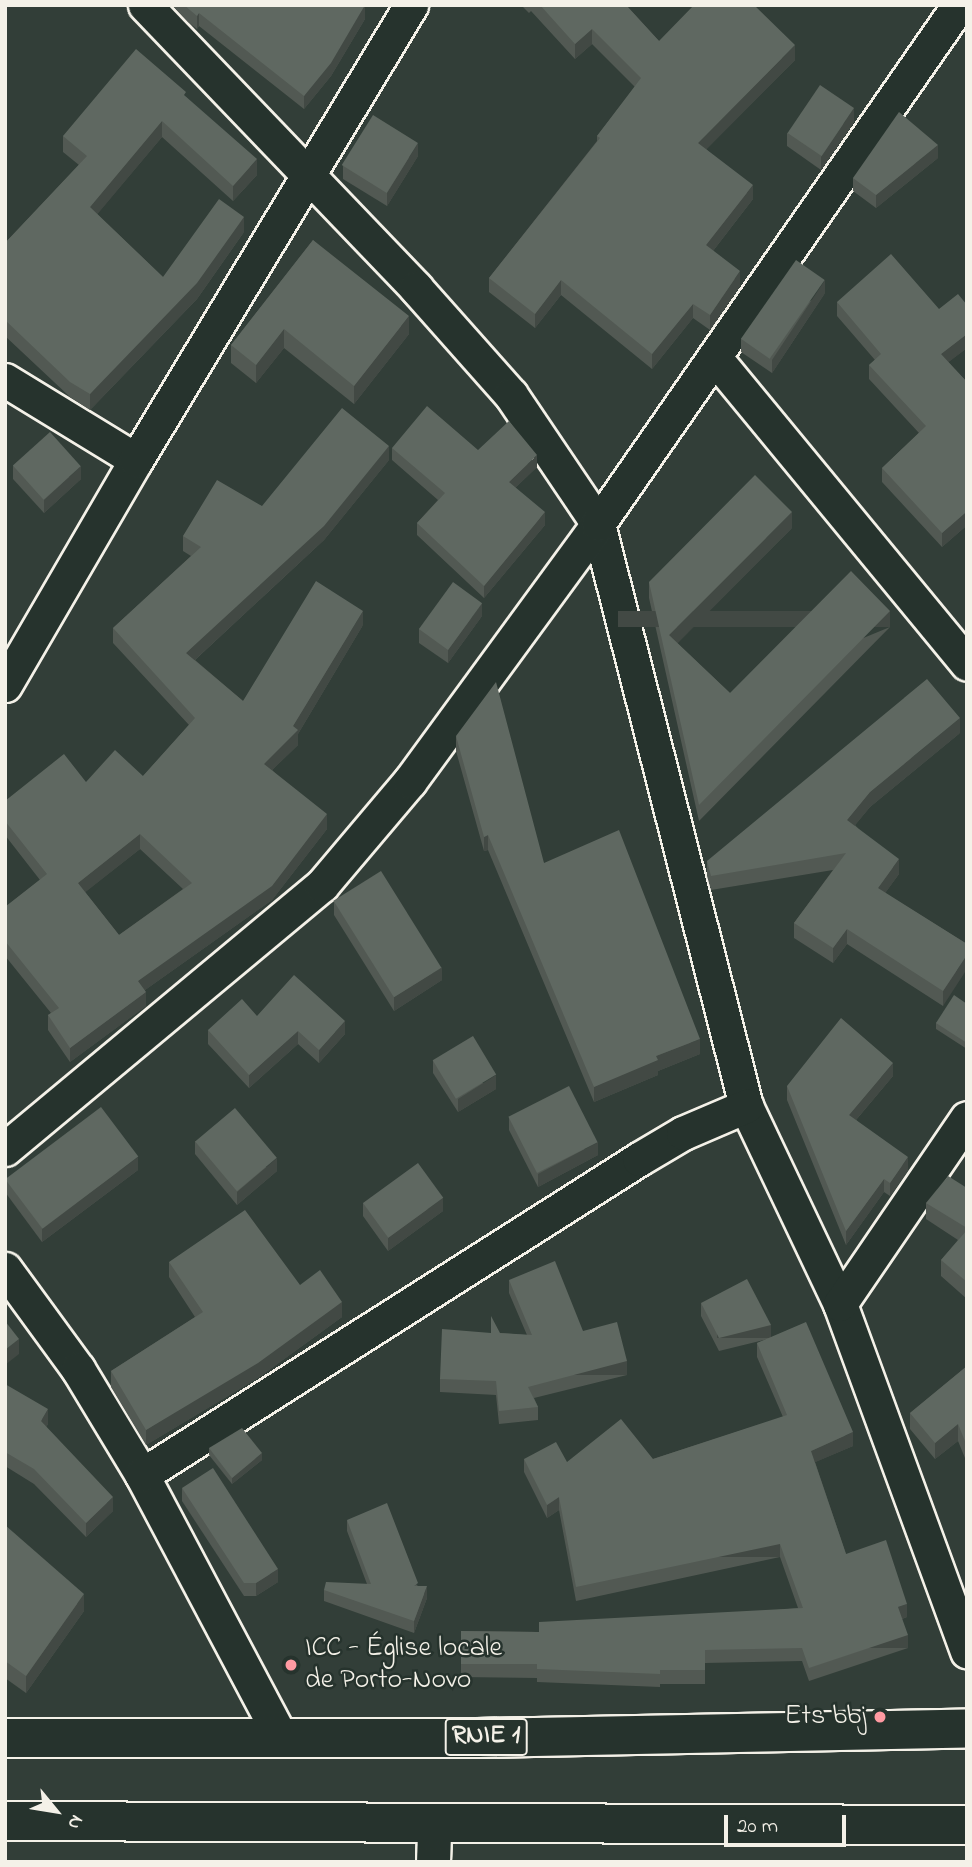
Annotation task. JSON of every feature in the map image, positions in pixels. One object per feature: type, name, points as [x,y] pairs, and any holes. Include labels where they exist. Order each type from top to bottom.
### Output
[{"type":"highway","name":"RNIE 1","points":[[5,1738],[477,1738],[967,1729]]},
{"type":"highway","points":[[5,1821],[313,1821],[434,1844],[967,1825]]},
{"type":"street","points":[[145,5],[308,179],[416,288],[511,395],[598,524],[746,1106],[841,1304],[967,1651]]},
{"type":"street","points":[[5,685],[136,460],[411,5]]},
{"type":"street","points":[[5,1149],[322,885],[410,781],[598,524],[959,5]]},
{"type":"street","points":[[715,358],[967,664]]},
{"type":"street","points":[[5,380],[136,460]]},
{"type":"street","points":[[142,1475],[672,1139],[746,1106]]},
{"type":"street","points":[[841,1304],[967,1118]]},
{"type":"street","points":[[5,1269],[78,1369],[142,1475],[280,1737]]},
{"type":"building","points":[[184,5],[365,5],[331,63],[304,96],[199,13],[197,16]]},
{"type":"building","points":[[540,5],[626,5],[659,41],[694,5],[754,5],[795,45],[698,143],[753,185],[706,245],[740,271],[710,315],[693,304],[652,354],[561,280],[535,314],[489,278],[600,138],[597,136],[641,78],[592,29],[575,44]]},
{"type":"building","points":[[136,49],[257,159],[233,186],[162,121],[90,207],[163,277],[219,199],[244,217],[197,283],[90,394],[70,382],[5,320],[5,243],[87,156],[63,136]]},
{"type":"building","points":[[820,85],[854,108],[822,156],[788,133]]},
{"type":"building","points":[[899,112],[938,145],[876,195],[853,178]]},
{"type":"building","points":[[373,115],[418,143],[387,193],[342,165]]},
{"type":"building","points":[[313,240],[409,316],[354,386],[284,329],[256,365],[231,345]]},
{"type":"building","points":[[891,254],[939,309],[958,294],[967,305],[967,334],[941,354],[967,382],[967,515],[965,513],[942,533],[882,468],[926,426],[869,365],[881,354],[837,302]]},
{"type":"building","points":[[796,260],[825,280],[770,359],[741,339]]},
{"type":"building","points":[[427,406],[478,450],[509,421],[537,455],[509,482],[545,512],[484,586],[417,523],[445,493],[392,448]]},
{"type":"building","points":[[342,408],[389,446],[324,526],[186,653],[243,701],[316,581],[363,611],[293,726],[298,730],[264,764],[327,814],[272,886],[138,981],[146,992],[70,1048],[48,1015],[59,1008],[5,941],[5,907],[47,874],[5,821],[5,801],[64,754],[86,782],[115,750],[143,776],[195,718],[113,628],[201,547],[183,536],[217,480],[262,506]],"holes":[[[140,834],[192,883],[119,935],[78,883]]]},
{"type":"building","points":[[50,432],[81,466],[44,500],[13,465]]},
{"type":"building","points":[[755,475],[792,512],[669,635],[730,693],[851,571],[890,611],[699,805],[649,582]]},
{"type":"building","points":[[453,582],[482,603],[448,650],[419,629]]},
{"type":"building","points":[[927,679],[960,718],[870,792],[847,820],[899,859],[878,888],[967,944],[967,955],[943,991],[847,929],[833,948],[794,923],[846,853],[711,876],[707,861]]},
{"type":"building","points":[[496,682],[544,863],[619,830],[700,1039],[656,1056],[658,1060],[594,1087],[488,835],[484,837],[456,736]]},
{"type":"building","points":[[381,871],[441,968],[394,997],[334,901]]},
{"type":"building","points":[[294,975],[345,1021],[319,1050],[298,1031],[249,1075],[208,1030],[242,999],[257,1016]]},
{"type":"building","points":[[954,995],[967,1004],[967,1043],[936,1023]]},
{"type":"building","points":[[841,1018],[893,1063],[849,1115],[908,1157],[890,1183],[884,1179],[846,1231],[787,1086]]},
{"type":"building","points":[[473,1036],[496,1075],[456,1099],[433,1060]]},
{"type":"building","points":[[569,1086],[598,1142],[537,1173],[508,1117]]},
{"type":"building","points":[[101,1107],[138,1157],[42,1229],[5,1179]]},
{"type":"building","points":[[235,1108],[277,1158],[237,1191],[195,1141]]},
{"type":"building","points":[[418,1163],[443,1198],[388,1238],[363,1203]]},
{"type":"building","points":[[948,1176],[967,1188],[967,1228],[926,1203]]},
{"type":"building","points":[[245,1210],[300,1285],[320,1270],[342,1302],[258,1363],[146,1430],[111,1371],[203,1312],[169,1262]]},
{"type":"building","points":[[967,1230],[967,1282],[941,1260]]},
{"type":"building","points":[[555,1261],[583,1331],[617,1322],[627,1361],[528,1387],[538,1407],[499,1411],[496,1381],[440,1379],[442,1329],[491,1333],[491,1316],[500,1333],[532,1335],[509,1280]]},
{"type":"building","points":[[747,1279],[771,1325],[719,1338],[701,1303]]},
{"type":"building","points":[[5,1321],[19,1339],[5,1350]]},
{"type":"building","points":[[806,1322],[853,1432],[811,1451],[846,1554],[886,1540],[907,1604],[898,1607],[908,1635],[809,1668],[802,1648],[705,1650],[705,1670],[660,1670],[660,1674],[537,1669],[537,1664],[461,1664],[461,1631],[539,1632],[539,1622],[803,1608],[780,1544],[576,1587],[559,1497],[547,1505],[524,1459],[556,1442],[567,1462],[621,1419],[653,1459],[787,1415],[757,1343]]},
{"type":"building","points":[[967,1366],[967,1446],[958,1424],[935,1443],[910,1413]]},
{"type":"building","points":[[5,1384],[48,1409],[41,1421],[113,1497],[86,1523],[34,1469],[5,1452]]},
{"type":"building","points":[[242,1428],[262,1453],[232,1478],[209,1448]]},
{"type":"building","points":[[213,1468],[278,1569],[256,1583],[244,1583],[182,1488]]},
{"type":"building","points":[[387,1503],[418,1583],[414,1586],[427,1586],[414,1621],[324,1590],[326,1582],[371,1584],[347,1520]]},
{"type":"building","points":[[5,1525],[84,1594],[26,1676],[5,1661]]},
{"type":"place","name":"ICC - Église locale de Porto-Novo","points":[[291,1665]]},
{"type":"place","name":"Ets bbj","points":[[880,1717]]}]
